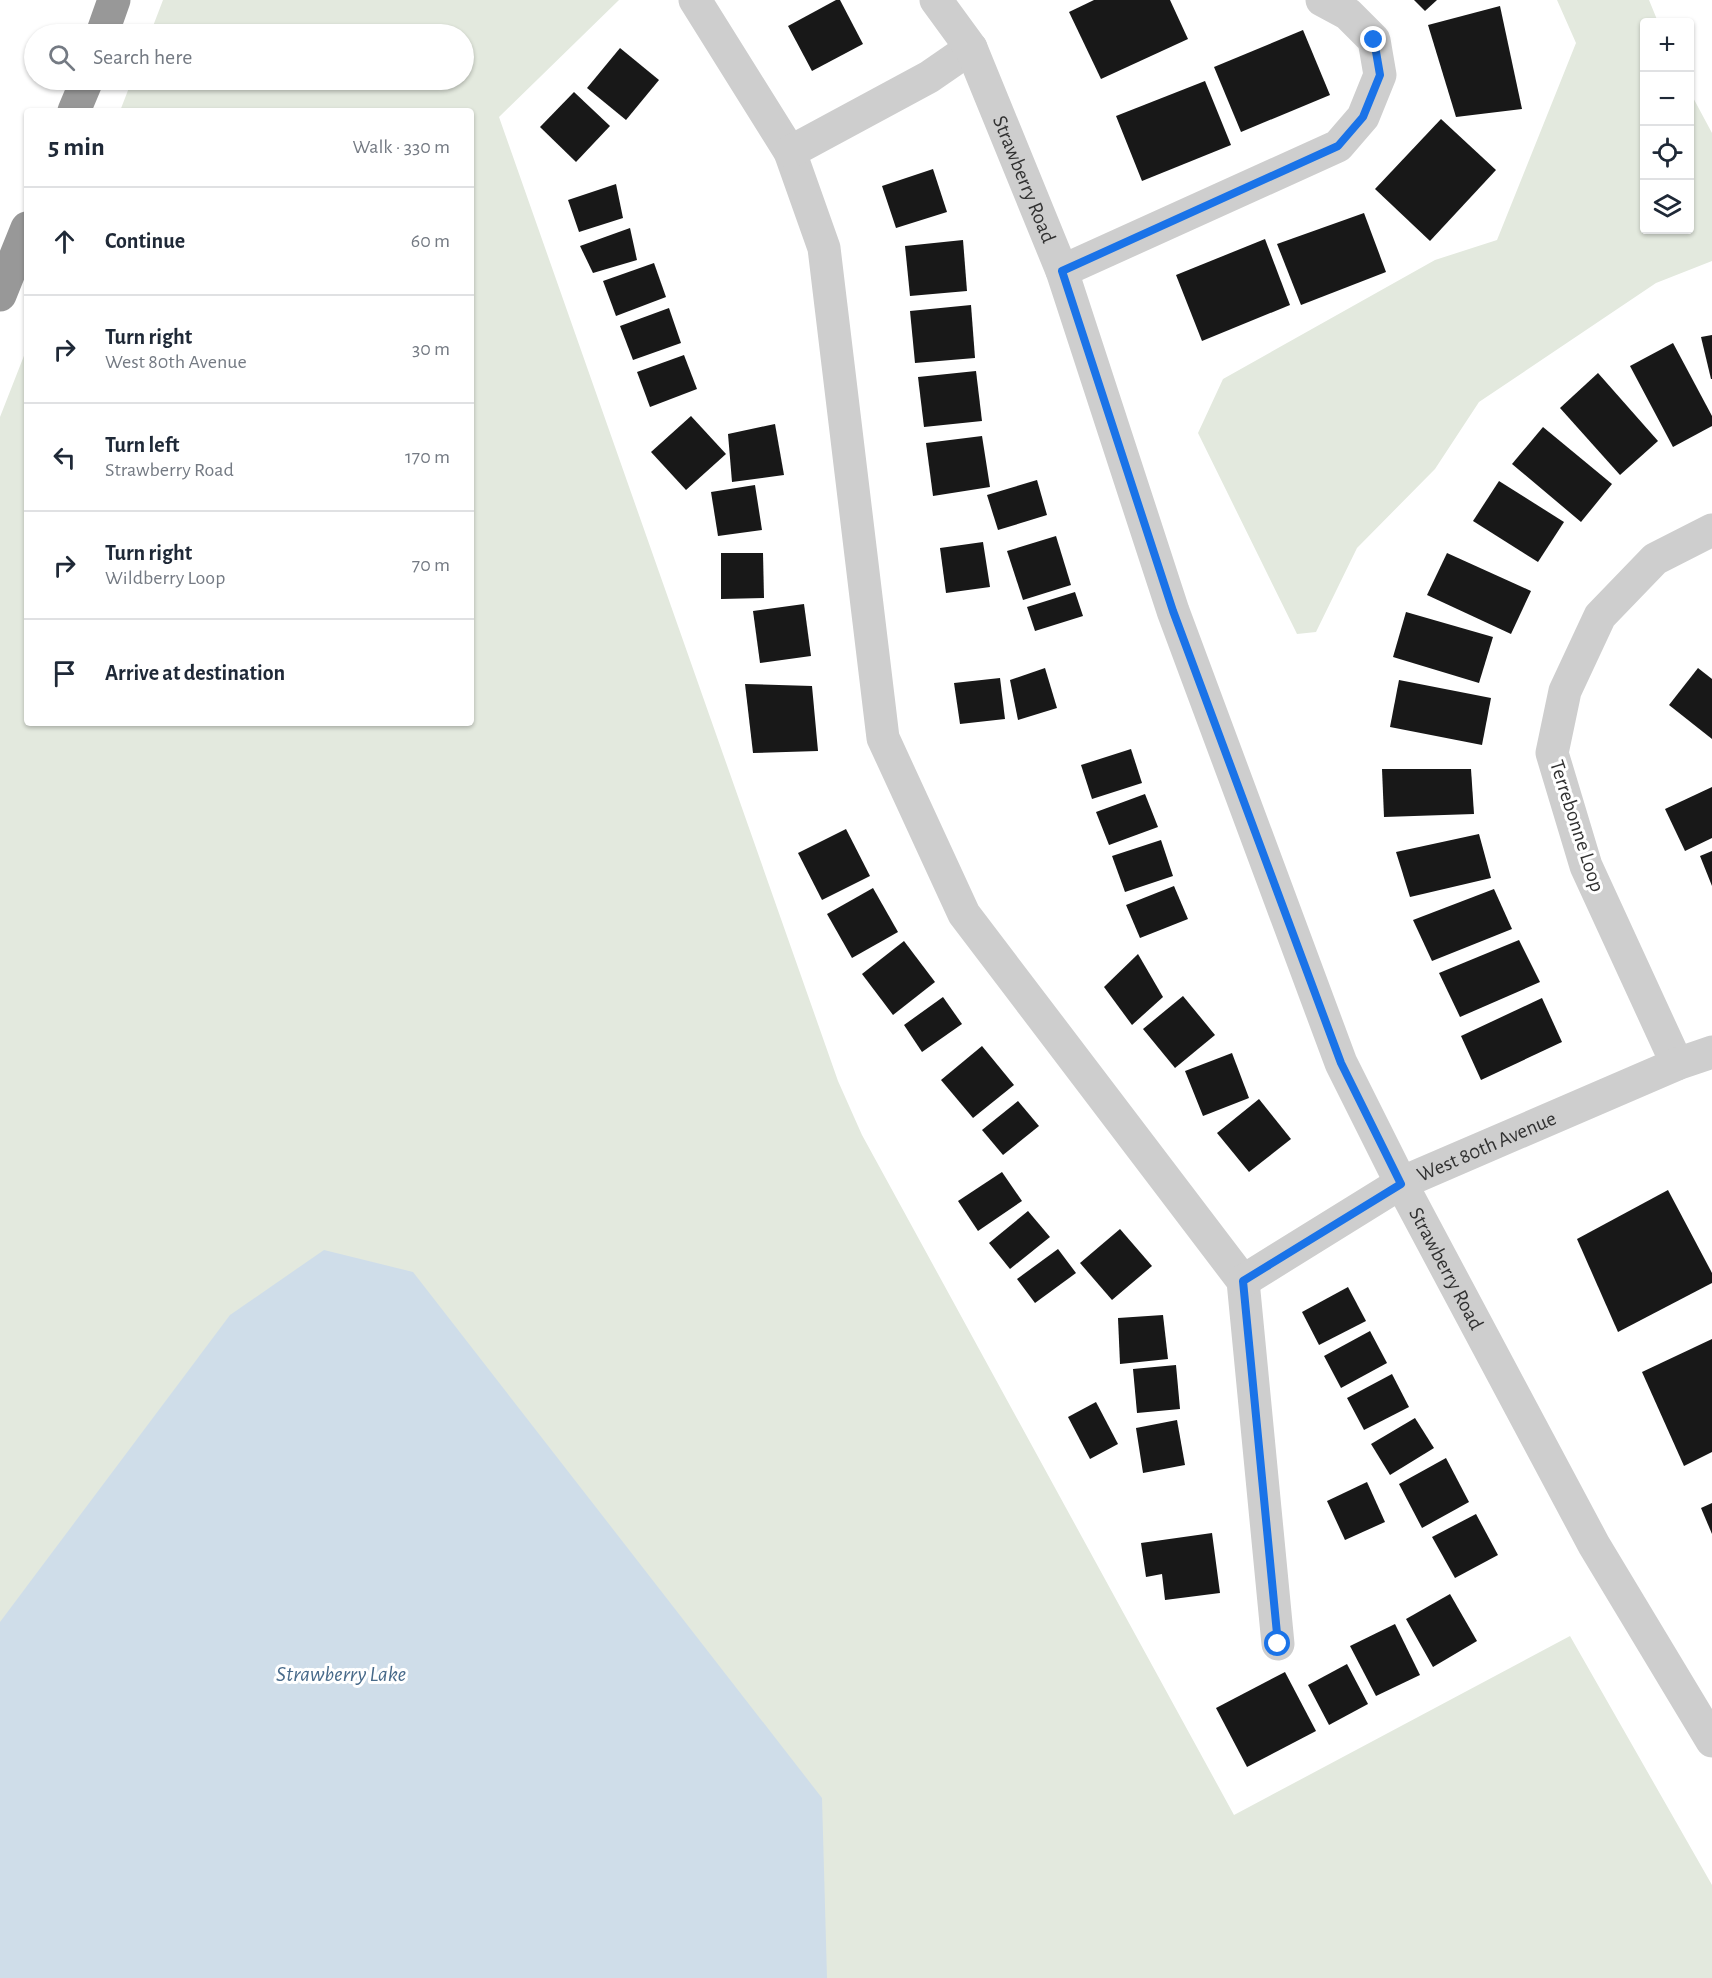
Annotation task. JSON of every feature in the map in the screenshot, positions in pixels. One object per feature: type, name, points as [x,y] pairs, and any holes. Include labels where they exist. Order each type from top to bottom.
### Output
[{"type":"highway","points":[[106,24],[114,0]]},
{"type":"highway","points":[[75,108],[83,90]]},
{"type":"highway","points":[[0,295],[24,235]]},
{"type":"street","points":[[695,0],[790,152],[824,248],[883,738],[964,914],[1243,1281],[1278,1644]]},
{"type":"street","name":"Strawberry Road","points":[[936,0],[971,48],[1062,271],[1173,611],[1337,1052],[1401,1184],[1594,1545],[1712,1741]]},
{"type":"street","points":[[1062,271],[1338,146],[1363,117],[1380,75],[1374,40],[1348,14],[1322,0]]},
{"type":"street","points":[[790,152],[929,77],[971,48]]},
{"type":"street","name":"Terrebonne Loop","points":[[1677,1064],[1586,866],[1552,753],[1565,691],[1600,616],[1655,559],[1712,530]]},
{"type":"street","name":"West 80th Avenue","points":[[1243,1281],[1401,1184],[1677,1064],[1712,1052]]},
{"type":"shaded area","points":[[163,0],[619,0],[499,117],[838,1081],[862,1135],[1234,1815],[1570,1636],[1712,1885],[1712,1978],[0,1978],[0,417],[24,356],[24,726],[474,726],[474,108],[121,108],[128,90],[474,90],[474,24],[154,24]]},
{"type":"shaded area","points":[[1557,0],[1649,0],[1656,18],[1640,18],[1640,234],[1694,234],[1694,99],[1712,133],[1712,261],[1656,283],[1479,402],[1435,469],[1357,548],[1316,632],[1297,634],[1198,433],[1223,379],[1435,260],[1497,240],[1576,43]]},
{"type":"water","name":"Strawberry Lake","points":[[324,1250],[413,1272],[822,1798],[827,1978],[0,1978],[0,1622],[230,1315]]},
{"type":"building","points":[[840,0],[863,44],[812,71],[788,26]]},
{"type":"building","points":[[1094,0],[1170,0],[1188,39],[1101,79],[1069,12]]},
{"type":"building","points":[[1414,0],[1437,0],[1425,11]]},
{"type":"building","points":[[1500,6],[1522,109],[1456,117],[1428,25]]},
{"type":"building","points":[[1303,30],[1330,95],[1241,132],[1214,67]]},
{"type":"building","points":[[620,48],[659,80],[626,120],[587,88]]},
{"type":"building","points":[[1205,81],[1231,145],[1142,181],[1116,116]]},
{"type":"building","points":[[574,92],[610,126],[576,162],[540,127]]},
{"type":"building","points":[[1441,119],[1496,170],[1430,241],[1375,189]]},
{"type":"building","points":[[933,169],[947,212],[896,228],[882,186]]},
{"type":"building","points":[[616,184],[623,218],[579,232],[568,200]]},
{"type":"building","points":[[1364,213],[1386,272],[1301,305],[1277,244]]},
{"type":"building","points":[[630,228],[637,260],[593,273],[580,246]]},
{"type":"building","points":[[1265,239],[1290,305],[1202,341],[1176,275]]},
{"type":"building","points":[[963,240],[967,291],[910,296],[905,246]]},
{"type":"building","points":[[654,263],[666,297],[616,316],[603,281]]},
{"type":"building","points":[[971,305],[975,358],[915,363],[910,311]]},
{"type":"building","points":[[669,308],[681,343],[633,360],[620,326]]},
{"type":"building","points":[[1712,335],[1712,379],[1711,379],[1701,337]]},
{"type":"building","points":[[1673,343],[1712,416],[1712,426],[1673,447],[1630,366]]},
{"type":"building","points":[[684,355],[697,389],[650,407],[637,372]]},
{"type":"building","points":[[976,371],[982,421],[924,427],[918,377]]},
{"type":"building","points":[[1598,373],[1658,441],[1620,475],[1560,408]]},
{"type":"building","points":[[691,416],[726,454],[686,490],[651,452]]},
{"type":"building","points":[[775,424],[784,475],[732,482],[728,434]]},
{"type":"building","points":[[1543,427],[1612,484],[1581,522],[1512,464]]},
{"type":"building","points":[[982,436],[990,487],[933,496],[926,443]]},
{"type":"building","points":[[1037,480],[1047,515],[998,530],[987,495]]},
{"type":"building","points":[[1499,481],[1564,522],[1538,562],[1473,521]]},
{"type":"building","points":[[755,485],[762,530],[718,536],[711,492]]},
{"type":"building","points":[[1056,536],[1071,585],[1023,600],[1007,551]]},
{"type":"building","points":[[983,542],[990,587],[946,593],[940,548]]},
{"type":"building","points":[[721,553],[763,553],[764,598],[721,599]]},
{"type":"building","points":[[1447,553],[1531,591],[1511,634],[1427,595]]},
{"type":"building","points":[[1075,592],[1083,616],[1035,631],[1027,607]]},
{"type":"building","points":[[804,604],[811,656],[760,663],[753,611]]},
{"type":"building","points":[[1406,612],[1493,637],[1479,683],[1393,657]]},
{"type":"building","points":[[1045,668],[1057,708],[1018,720],[1010,680]]},
{"type":"building","points":[[1698,668],[1712,679],[1712,739],[1669,705]]},
{"type":"building","points":[[1000,678],[1005,719],[960,724],[954,683]]},
{"type":"building","points":[[1399,680],[1491,698],[1482,745],[1390,727]]},
{"type":"building","points":[[745,684],[812,686],[818,751],[753,753]]},
{"type":"building","points":[[1131,749],[1142,783],[1092,799],[1081,765]]},
{"type":"building","points":[[1382,769],[1471,769],[1474,814],[1384,817]]},
{"type":"building","points":[[1712,787],[1712,838],[1685,851],[1665,809]]},
{"type":"building","points":[[1145,794],[1158,827],[1109,845],[1096,812]]},
{"type":"building","points":[[846,829],[870,876],[822,900],[798,853]]},
{"type":"building","points":[[1479,834],[1491,878],[1410,897],[1396,852]]},
{"type":"building","points":[[1161,840],[1173,876],[1125,892],[1112,856]]},
{"type":"building","points":[[1712,851],[1712,886],[1700,856]]},
{"type":"building","points":[[1174,886],[1188,919],[1140,938],[1126,905]]},
{"type":"building","points":[[873,888],[898,932],[852,958],[827,914]]},
{"type":"building","points":[[1494,889],[1512,929],[1432,961],[1413,920]]},
{"type":"building","points":[[1519,940],[1540,982],[1460,1017],[1439,973]]},
{"type":"building","points":[[904,941],[935,982],[893,1015],[862,974]]},
{"type":"building","points":[[1138,954],[1163,997],[1132,1025],[1104,987]]},
{"type":"building","points":[[1183,996],[1215,1035],[1175,1068],[1143,1029]]},
{"type":"building","points":[[943,997],[962,1024],[922,1052],[904,1025]]},
{"type":"building","points":[[1542,998],[1562,1042],[1481,1080],[1461,1036]]},
{"type":"building","points":[[982,1046],[1014,1085],[973,1118],[941,1080]]},
{"type":"building","points":[[1232,1053],[1249,1098],[1203,1116],[1185,1071]]},
{"type":"building","points":[[1259,1099],[1291,1139],[1249,1172],[1217,1133]]},
{"type":"building","points":[[1018,1101],[1039,1126],[1003,1155],[982,1130]]},
{"type":"building","points":[[1002,1172],[1022,1201],[978,1231],[958,1201]]},
{"type":"building","points":[[1668,1190],[1712,1273],[1712,1283],[1618,1332],[1577,1239]]},
{"type":"building","points":[[1028,1211],[1050,1237],[1010,1269],[989,1243]]},
{"type":"building","points":[[1120,1229],[1152,1266],[1112,1300],[1080,1263]]},
{"type":"building","points":[[1058,1249],[1076,1273],[1035,1303],[1017,1279]]},
{"type":"building","points":[[1348,1287],[1366,1321],[1319,1345],[1302,1312]]},
{"type":"building","points":[[1163,1315],[1168,1359],[1120,1364],[1118,1318]]},
{"type":"building","points":[[1370,1331],[1387,1363],[1341,1388],[1324,1356]]},
{"type":"building","points":[[1712,1339],[1712,1452],[1684,1466],[1642,1372]]},
{"type":"building","points":[[1176,1365],[1180,1409],[1137,1413],[1133,1369]]},
{"type":"building","points":[[1392,1374],[1409,1407],[1364,1430],[1347,1398]]},
{"type":"building","points":[[1096,1402],[1118,1444],[1090,1459],[1068,1417]]},
{"type":"building","points":[[1415,1418],[1434,1448],[1390,1475],[1371,1444]]},
{"type":"building","points":[[1177,1420],[1185,1465],[1143,1473],[1136,1428]]},
{"type":"building","points":[[1446,1458],[1469,1502],[1422,1528],[1399,1484]]},
{"type":"building","points":[[1367,1482],[1385,1522],[1345,1540],[1327,1501]]},
{"type":"building","points":[[1712,1503],[1712,1534],[1701,1508]]},
{"type":"building","points":[[1476,1514],[1498,1555],[1455,1578],[1432,1537]]},
{"type":"building","points":[[1212,1533],[1220,1593],[1165,1600],[1162,1574],[1146,1577],[1141,1543]]},
{"type":"building","points":[[1450,1594],[1477,1641],[1433,1667],[1406,1619]]},
{"type":"building","points":[[1395,1624],[1420,1675],[1376,1696],[1350,1646]]},
{"type":"building","points":[[1347,1664],[1368,1704],[1329,1725],[1308,1685]]},
{"type":"building","points":[[1285,1672],[1316,1731],[1247,1767],[1216,1708]]},
{"type":"route","points":[[1278,1644],[1243,1281],[1401,1184],[1341,1063],[1173,611],[1062,271],[1338,146],[1363,117],[1380,75],[1374,40]]}]
